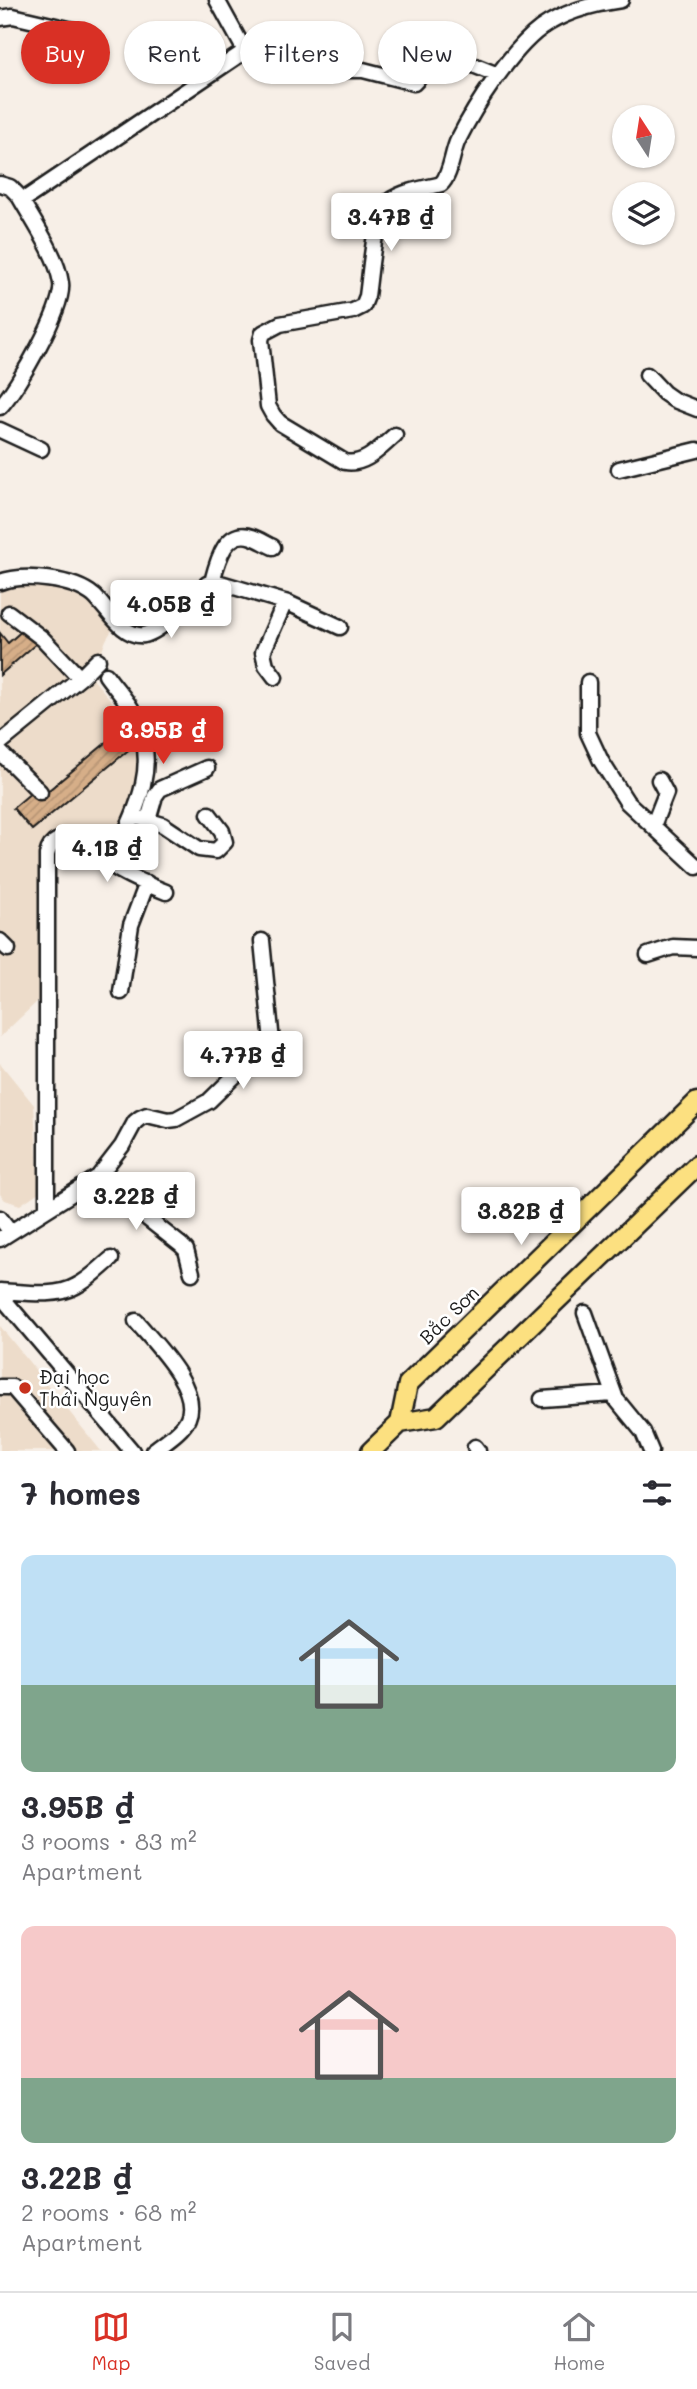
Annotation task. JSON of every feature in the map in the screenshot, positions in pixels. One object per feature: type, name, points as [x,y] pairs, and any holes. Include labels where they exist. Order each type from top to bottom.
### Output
[{"type":"main road","name":"Bắc Sơn","points":[[400,1423],[408,1384],[697,1102]]},
{"type":"main road","points":[[371,1451],[400,1423],[436,1417],[697,1165]]},
{"type":"street","points":[[22,201],[245,51],[217,0]]},
{"type":"street","points":[[395,435],[361,462],[352,464],[280,423],[268,406],[262,333],[280,324],[353,311],[363,306],[381,210],[394,198],[441,184],[446,180],[453,152],[467,122],[498,75],[541,28],[569,13],[621,0]]},
{"type":"street","points":[[0,18],[13,16],[34,21]]},
{"type":"street","points":[[364,70],[414,83],[418,81],[426,56],[432,51],[498,75]]},
{"type":"street","points":[[0,183],[10,187],[22,201],[58,270],[62,292],[35,353],[0,407]]},
{"type":"street","points":[[647,375],[674,400],[697,408]]},
{"type":"street","points":[[0,430],[41,449]]},
{"type":"street","points":[[618,469],[697,450]]},
{"type":"street","points":[[0,582],[28,577],[74,586],[93,596],[126,630],[144,635],[156,630],[212,582],[220,554],[227,543],[236,537],[251,536],[273,547]]},
{"type":"street","points":[[212,582],[285,602],[340,627]]},
{"type":"street","points":[[275,677],[265,665],[264,652],[285,602]]},
{"type":"street","points":[[9,613],[43,639],[80,678]]},
{"type":"street","points":[[0,743],[80,678],[98,660]]},
{"type":"street","points":[[106,675],[135,714],[145,743],[143,791],[110,864]]},
{"type":"street","points":[[588,682],[590,740],[627,802],[697,867]]},
{"type":"street","points":[[0,752],[40,792]]},
{"type":"street","points":[[148,821],[155,796],[160,789],[207,768]]},
{"type":"street","points":[[653,826],[665,798],[665,788],[659,780]]},
{"type":"street","points":[[133,816],[172,830],[199,849],[216,851],[222,848],[225,842],[222,831],[209,814]]},
{"type":"street","points":[[47,1208],[49,847],[54,841],[69,839],[110,864],[166,892]]},
{"type":"street","points":[[121,992],[131,925],[147,883]]},
{"type":"street","points":[[0,1218],[6,1235],[98,1177],[122,1146],[135,1122],[147,1115],[176,1119],[209,1101],[247,1065],[270,1056],[273,1052],[262,942]]},
{"type":"street","points":[[648,955],[673,947],[697,948]]},
{"type":"street","points":[[98,1177],[132,1201],[148,1219],[186,1250],[192,1273]]},
{"type":"street","points":[[0,1293],[70,1290],[111,1259]]},
{"type":"street","points":[[0,1293],[132,1451]]},
{"type":"street","points":[[585,1312],[613,1394],[643,1432],[651,1451]]},
{"type":"street","points":[[136,1321],[174,1365],[190,1402],[188,1420],[153,1451]]},
{"type":"street","points":[[0,1387],[12,1387],[67,1451]]},
{"type":"street","points":[[542,1399],[613,1394]]},
{"type":"shaded area","points":[[42,583],[90,597],[110,623],[112,630],[92,678],[133,726],[139,742],[140,768],[132,803],[110,849],[102,853],[50,838],[41,998],[0,1037],[0,586]]},
{"type":"shaded area","points":[[0,1063],[34,1105],[39,1192],[20,1205],[5,1200],[0,1194]]},
{"type":"shaded area","name":"Đại học Thái Nguyên","points":[[0,1326],[101,1451],[0,1451]]},
{"type":"building","points":[[24,629],[37,643],[0,675],[0,633],[8,643]]},
{"type":"building","points":[[124,728],[137,743],[32,830],[13,808],[32,792],[38,799]]},
{"type":"place","name":"Đại học Thái Nguyên","points":[[25,1388]]}]
